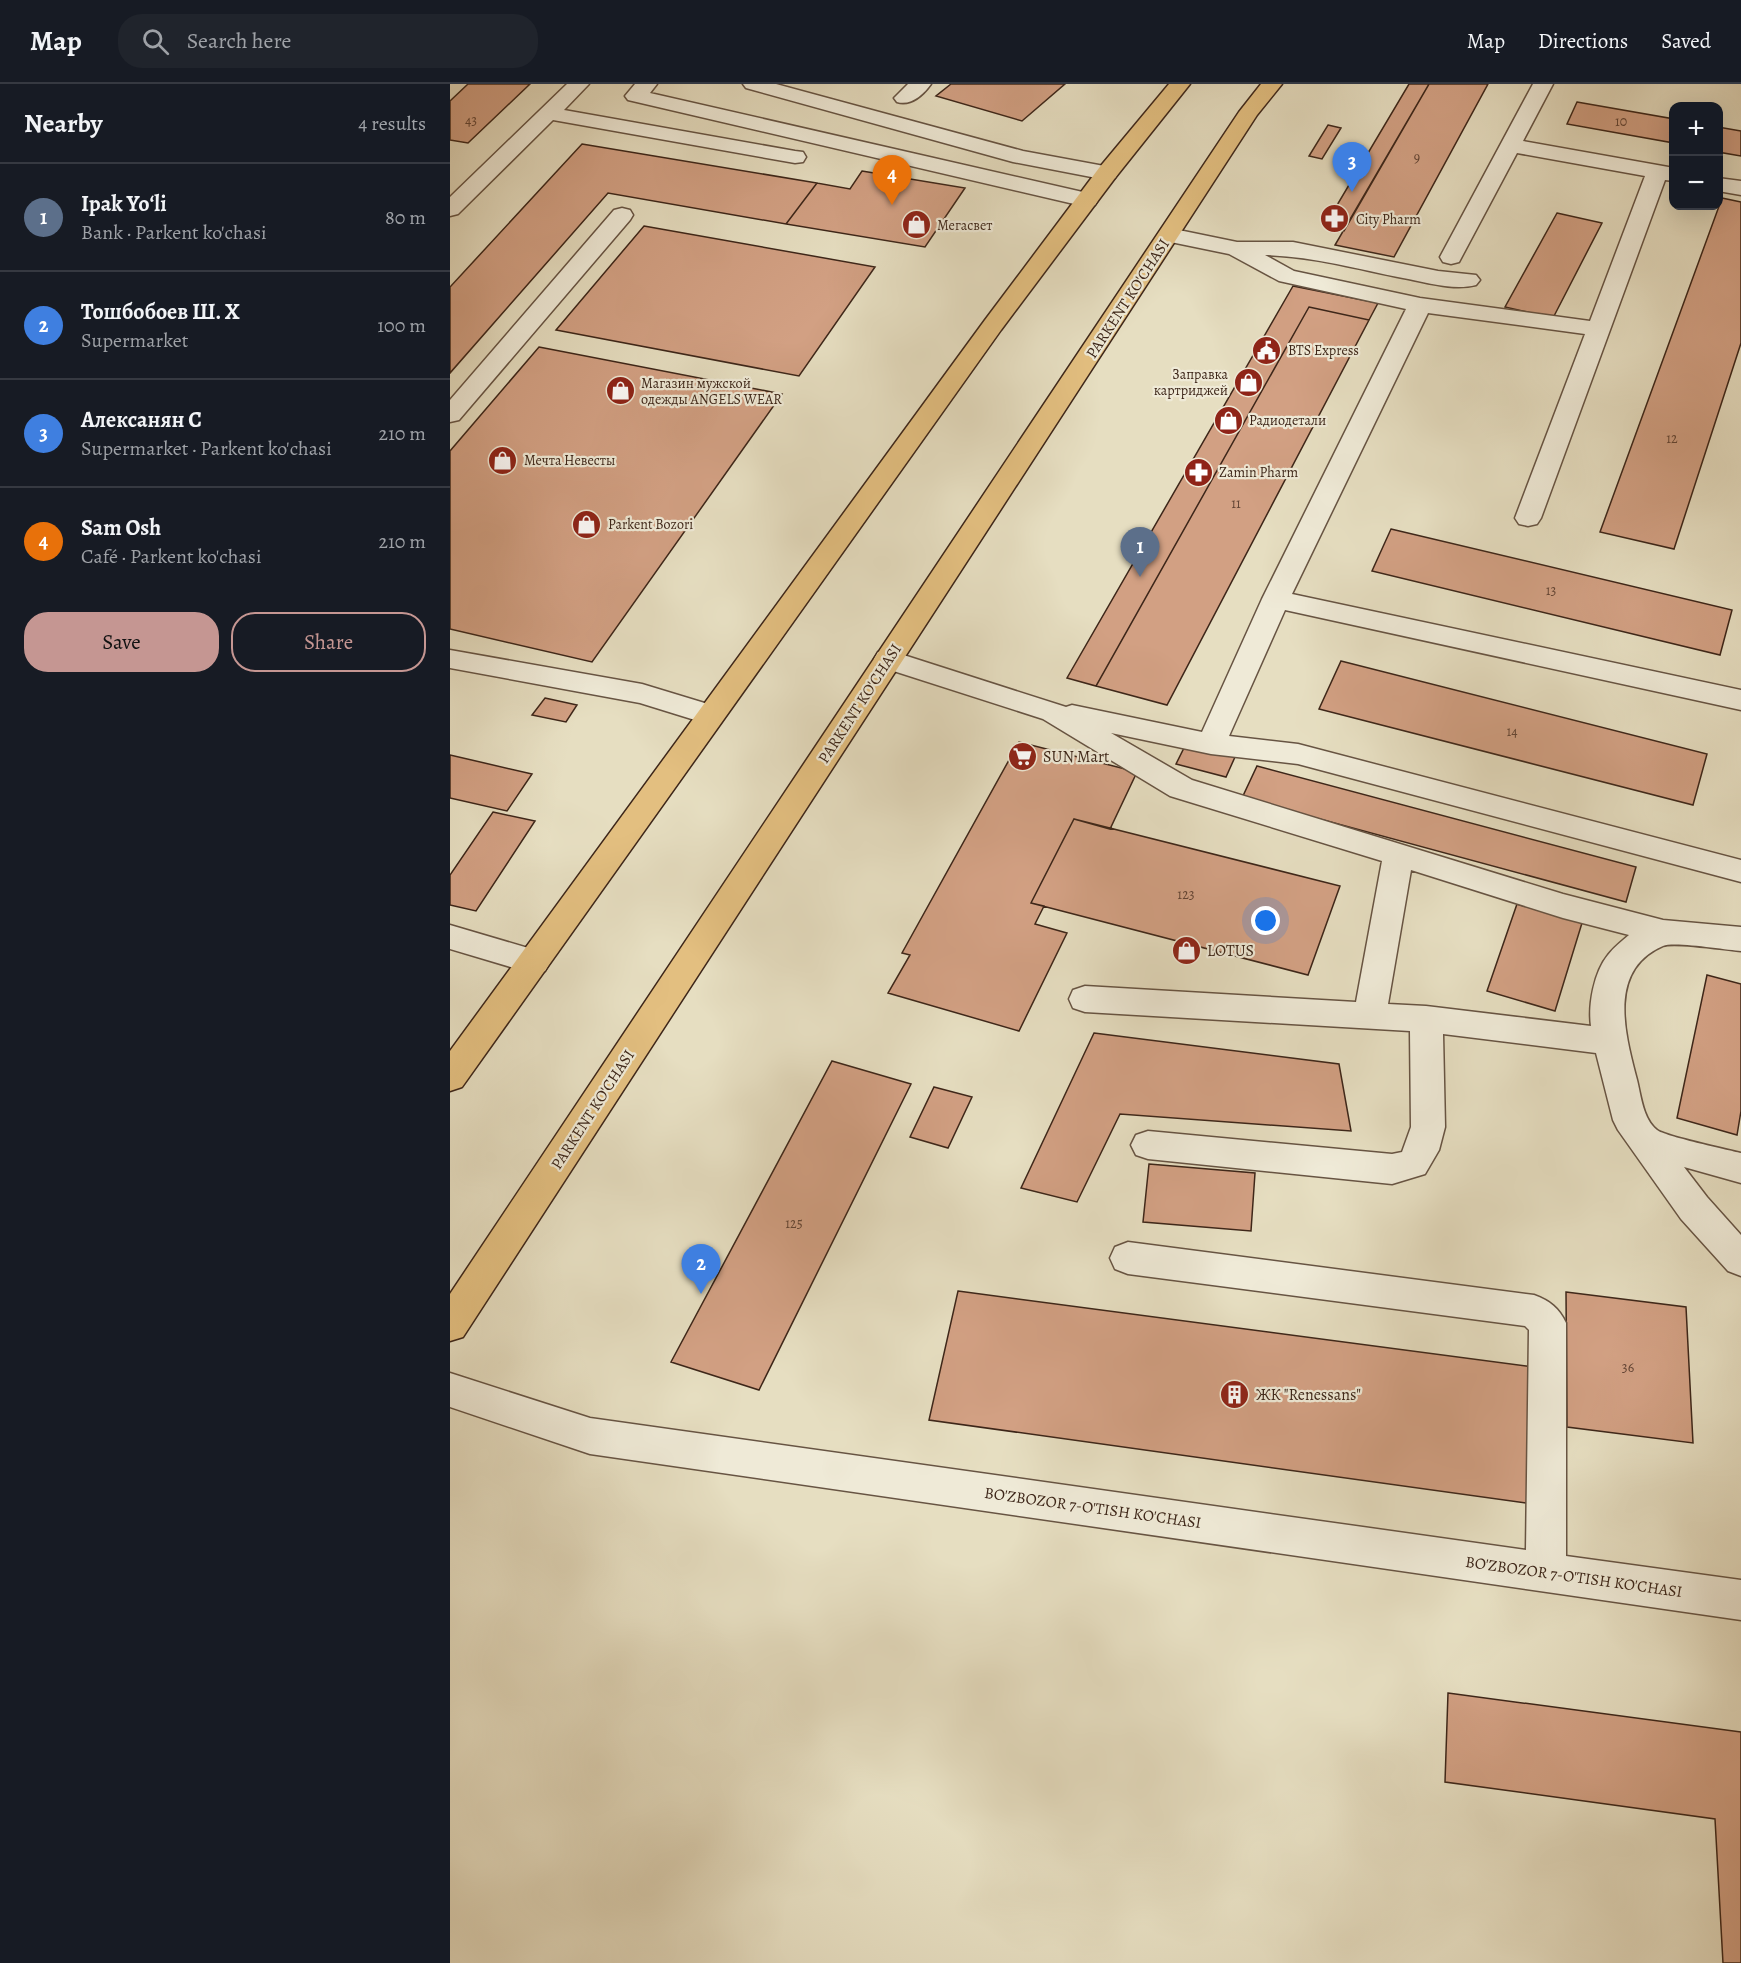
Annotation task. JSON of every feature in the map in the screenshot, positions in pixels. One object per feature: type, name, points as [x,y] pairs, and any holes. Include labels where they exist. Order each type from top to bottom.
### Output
[{"type":"main road","points":[[450,1077],[986,334],[1107,173],[1180,84]]},
{"type":"main road","name":"PARKENT KO'CHASI","points":[[450,1325],[1168,235],[1250,112],[1272,84]]},
{"type":"street","points":[[450,209],[579,84]]},
{"type":"street","points":[[647,84],[635,96],[1087,200]]},
{"type":"street","points":[[753,84],[797,88],[1021,157],[1107,173]]},
{"type":"street","points":[[903,98],[921,84]]},
{"type":"street","points":[[1450,257],[1543,84]]},
{"type":"street","points":[[547,113],[795,157]]},
{"type":"street","points":[[1510,145],[1665,173],[1598,329],[1528,518]]},
{"type":"street","points":[[1723,185],[1741,188]]},
{"type":"street","points":[[450,415],[622,215]]},
{"type":"street","points":[[1168,235],[1234,248],[1293,249],[1438,278],[1468,280]]},
{"type":"street","points":[[1234,248],[1287,276],[1420,304],[1598,329]]},
{"type":"street","points":[[1211,744],[1276,599],[1420,304]]},
{"type":"street","points":[[1276,599],[1741,700]]},
{"type":"street","points":[[450,659],[642,694],[711,715]]},
{"type":"street","points":[[888,659],[1053,712],[1211,744],[1298,754],[1741,871]]},
{"type":"street","points":[[1053,712],[1181,788],[1563,906],[1663,932],[1741,939]]},
{"type":"street","points":[[1370,1016],[1398,856]]},
{"type":"street","points":[[1663,932],[1641,944],[1619,964],[1609,993],[1607,1021],[1610,1042],[1630,1120],[1694,1208],[1741,1260]]},
{"type":"street","points":[[450,937],[534,962]]},
{"type":"street","points":[[1085,999],[1426,1019],[1610,1042]]},
{"type":"street","points":[[1148,1145],[1392,1168],[1413,1164],[1422,1150],[1428,1127],[1426,1019]]},
{"type":"street","points":[[1648,1143],[1741,1168]]},
{"type":"street","points":[[1128,1258],[1534,1311],[1548,1323],[1546,1572]]},
{"type":"street","name":"BO'ZBOZOR 7-O'TISH KO'CHASI","points":[[450,1390],[590,1436],[1741,1600]]},
{"type":"building","points":[[468,84],[530,84],[468,143],[450,140],[450,101]]},
{"type":"building","points":[[951,84],[1065,84],[1022,121],[936,96]]},
{"type":"building","points":[[1409,84],[1429,84],[1344,231],[1324,227]]},
{"type":"building","points":[[1429,84],[1488,84],[1394,257],[1335,245]]},
{"type":"building","points":[[1577,102],[1669,118],[1669,142],[1567,124]]},
{"type":"building","points":[[1328,125],[1341,128],[1322,159],[1309,156]]},
{"type":"building","points":[[1723,128],[1741,131],[1741,156],[1723,153]]},
{"type":"building","points":[[582,144],[817,183],[786,224],[608,193],[450,373],[450,287]]},
{"type":"building","points":[[862,171],[965,188],[925,247],[786,224],[817,183],[850,189]]},
{"type":"building","points":[[1723,198],[1741,202],[1741,343],[1674,549],[1600,532],[1718,210],[1723,210]]},
{"type":"building","points":[[1557,213],[1602,223],[1553,318],[1505,307]]},
{"type":"building","points":[[644,226],[875,267],[799,376],[556,330]]},
{"type":"building","points":[[1293,286],[1378,303],[1369,320],[1309,307],[1096,686],[1067,678]]},
{"type":"building","points":[[1309,307],[1369,320],[1167,705],[1096,686]]},
{"type":"building","points":[[539,347],[782,394],[592,662],[450,629],[450,451]]},
{"type":"building","points":[[1391,529],[1732,610],[1720,655],[1372,571]]},
{"type":"building","points":[[1341,661],[1707,754],[1693,805],[1319,709]]},
{"type":"building","points":[[545,698],[577,705],[566,722],[532,715]]},
{"type":"building","points":[[1019,742],[1137,772],[1110,829],[1074,819],[1031,903],[1044,906],[1035,924],[1067,933],[1019,1031],[888,993],[910,955],[902,953]]},
{"type":"building","points":[[1186,744],[1235,757],[1226,777],[1176,764]]},
{"type":"building","points":[[450,755],[532,774],[507,811],[450,798]]},
{"type":"building","points":[[1257,766],[1636,867],[1626,902],[1242,798]]},
{"type":"building","points":[[493,812],[535,821],[476,911],[450,905],[450,875]]},
{"type":"building","points":[[1074,819],[1340,886],[1308,975],[1031,903]]},
{"type":"building","points":[[1517,904],[1582,923],[1555,1011],[1487,991]]},
{"type":"building","points":[[1707,975],[1741,984],[1741,1111],[1737,1135],[1677,1118]]},
{"type":"building","points":[[1094,1033],[1339,1064],[1351,1131],[1120,1114],[1077,1202],[1021,1188]]},
{"type":"building","points":[[832,1061],[911,1084],[759,1390],[671,1362]]},
{"type":"building","points":[[934,1087],[972,1097],[948,1148],[910,1137]]},
{"type":"building","points":[[1149,1164],[1255,1173],[1251,1231],[1143,1222]]},
{"type":"building","name":"ЖК \"Renessans\"","points":[[958,1291],[1534,1367],[1533,1504],[929,1420]]},
{"type":"building","points":[[1566,1292],[1686,1307],[1693,1443],[1567,1427]]},
{"type":"building","points":[[1448,1693],[1741,1732],[1741,1963],[1723,1963],[1715,1819],[1445,1782]]},
{"type":"place","name":"Алексанян С","points":[[1352,192]]},
{"type":"place","name":"Sam Osh","points":[[892,205]]},
{"type":"place","name":"City Pharm","points":[[1335,219]]},
{"type":"place","name":"Мегасвет","points":[[916,225]]},
{"type":"place","name":"BTS Express","points":[[1267,350]]},
{"type":"place","name":"Заправка картриджей","points":[[1249,382]]},
{"type":"place","name":"Магазин мужской одежды ANGELS WEAR","points":[[620,391]]},
{"type":"place","name":"Радиодетали","points":[[1228,420]]},
{"type":"place","name":"Мечта Невесты","points":[[503,460]]},
{"type":"place","name":"Zamin Pharm","points":[[1198,472]]},
{"type":"place","name":"Parkent Bozori","points":[[587,524]]},
{"type":"place","name":"Ipak Yoʻli","points":[[1140,577]]},
{"type":"place","name":"SUN Mart","points":[[1022,756]]},
{"type":"place","name":"LOTUS","points":[[1186,950]]},
{"type":"place","name":"Тошбобоев Ш. Х","points":[[701,1294]]},
{"type":"place","name":"ЖК \"Renessans\"","points":[[1235,1394]]}]
